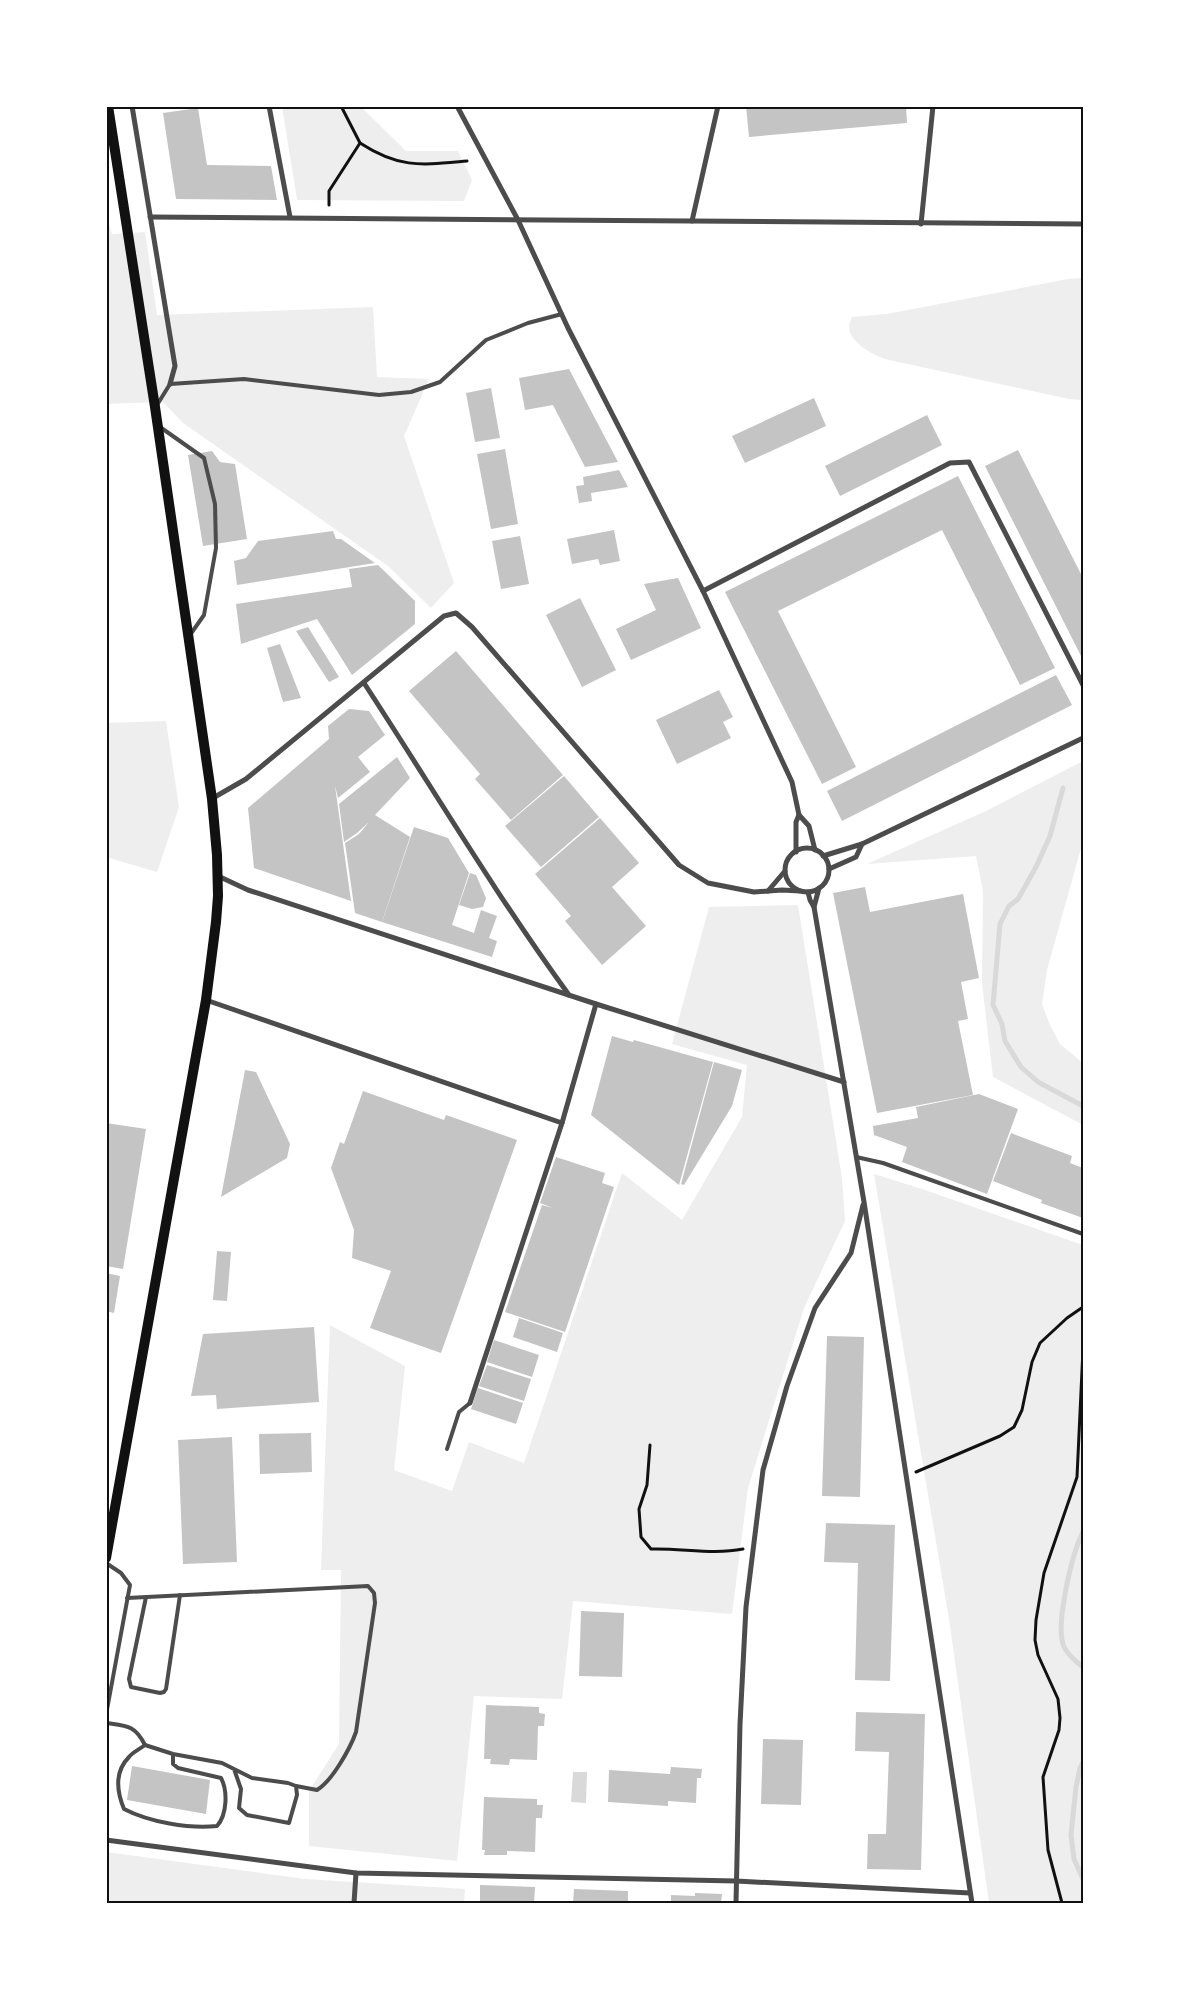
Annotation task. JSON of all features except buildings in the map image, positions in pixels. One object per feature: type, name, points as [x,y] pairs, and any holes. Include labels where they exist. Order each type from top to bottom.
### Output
[{"type":"main road","points":[[106,1558],[206,1000],[216,922],[218,876],[212,799],[189,637],[108,106]]},
{"type":"main road","points":[[106,127],[112,139]]},
{"type":"street","points":[[132,106],[174,366],[170,384]]},
{"type":"street","points":[[269,106],[290,217]]},
{"type":"street","points":[[457,106],[518,220],[562,314],[703,591],[792,782],[799,815],[809,826],[815,850]]},
{"type":"street","points":[[692,221],[718,106]]},
{"type":"street","points":[[921,224],[933,106]]},
{"type":"street","points":[[150,217],[1083,224]]},
{"type":"street","points":[[703,591],[950,463],[969,462],[1083,685]]},
{"type":"street","points":[[212,799],[246,779],[444,616],[456,613],[472,627],[680,865],[708,883],[754,892],[808,892],[819,888]]},
{"type":"street","points":[[364,683],[432,786],[476,860],[569,996]]},
{"type":"street","points":[[823,856],[862,844],[1083,738]]},
{"type":"street","points":[[796,852],[796,822],[799,815]]},
{"type":"street","points":[[829,869],[856,857],[862,844]]},
{"type":"street","points":[[768,891],[785,870],[791,855],[806,848],[815,850],[827,861],[829,869],[828,877],[819,888],[814,907]]},
{"type":"street","points":[[785,870],[787,879],[792,886],[800,891]]},
{"type":"street","points":[[218,876],[248,890],[569,996],[844,1082]]},
{"type":"street","points":[[808,892],[814,907],[864,1202],[972,1903]]},
{"type":"street","points":[[206,1000],[562,1123]]},
{"type":"street","points":[[470,1403],[562,1123],[596,1004]]},
{"type":"street","points":[[736,1903],[740,1724],[746,1607],[762,1470],[787,1386],[815,1308],[851,1253],[864,1202]]},
{"type":"street","points":[[106,1840],[356,1873],[736,1881],[970,1893]]},
{"type":"street","points":[[354,1903],[356,1873]]},
{"type":"lane","points":[[155,407],[170,384],[181,382],[244,380],[379,395],[411,392],[440,382],[486,340],[528,323],[562,314]]},
{"type":"lane","points":[[157,424],[204,458],[216,504],[216,548],[204,615],[189,637]]},
{"type":"lane","points":[[856,1157],[884,1164],[1083,1234]]},
{"type":"lane","points":[[447,1449],[459,1412],[470,1403]]},
{"type":"lane","points":[[106,1563],[121,1573],[130,1586],[106,1715]]},
{"type":"lane","points":[[106,1723],[129,1726],[140,1734],[145,1745],[173,1754],[222,1763],[252,1778],[288,1783],[318,1790],[325,1785],[352,1742],[356,1732],[375,1603],[374,1593],[368,1586],[127,1598]]},
{"type":"lane","points":[[146,1597],[129,1685],[160,1693],[166,1689],[180,1595]]},
{"type":"lane","points":[[145,1745],[128,1757],[119,1776],[117,1792],[124,1810],[139,1817],[165,1822],[200,1828],[217,1826],[221,1821],[225,1798],[225,1785],[221,1778],[178,1768],[173,1764],[173,1754]]},
{"type":"lane","points":[[234,1770],[241,1789],[239,1808],[247,1815],[289,1823],[297,1795],[296,1786]]},
{"type":"path","points":[[340,106],[360,143],[377,154],[397,162],[426,165],[467,161]]},
{"type":"path","points":[[329,205],[330,191],[360,143]]},
{"type":"path","points":[[906,1476],[977,1447],[1014,1427],[1022,1410],[1032,1362],[1040,1343],[1067,1318],[1083,1308]]},
{"type":"path","points":[[1062,1903],[1048,1850],[1043,1777],[1059,1730],[1060,1718],[1058,1699],[1038,1655],[1035,1640],[1036,1620],[1044,1573],[1077,1477],[1083,1349]]},
{"type":"path","points":[[650,1445],[647,1485],[640,1509],[641,1536],[651,1549],[674,1548],[727,1552],[753,1547]]},
{"type":"shaded area","points":[[282,106],[360,106],[406,151],[458,151],[472,180],[464,201],[297,200]]},
{"type":"shaded area","points":[[106,213],[112,234],[145,232],[157,315],[373,307],[377,377],[429,379],[404,436],[454,583],[431,608],[388,566],[183,423],[163,402],[106,404]]},
{"type":"shaded area","points":[[1083,278],[1083,400],[1069,399],[885,359],[864,349],[850,332],[849,325],[852,317],[887,314],[1068,279]]},
{"type":"shaded area","points":[[166,721],[179,807],[157,872],[106,857],[106,723]]},
{"type":"shaded area","points":[[1083,761],[1083,841],[1047,970],[1042,1004],[1060,1044],[1083,1063],[1083,1125],[993,1077],[982,983],[983,891],[976,856],[867,864],[986,811]]},
{"type":"shaded area","points":[[798,905],[842,1178],[845,1221],[804,1308],[748,1488],[732,1614],[573,1601],[562,1699],[474,1696],[457,1861],[309,1846],[309,1791],[339,1744],[341,1570],[321,1570],[330,1325],[405,1366],[394,1470],[452,1491],[469,1442],[524,1463],[622,1173],[682,1220],[742,1117],[747,1065],[672,1044],[709,907]]},
{"type":"shaded area","points":[[874,1174],[1083,1245],[1083,1903],[989,1903],[949,1619]]},
{"type":"shaded area","points":[[573,1772],[587,1772],[586,1803],[571,1802]]},
{"type":"shaded area","points":[[106,1852],[305,1879],[465,1889],[464,1903],[106,1903]]},
{"type":"waterway","points":[[1063,788],[1050,836],[1036,867],[1018,899],[1009,906],[1000,924],[993,1005],[1002,1024],[1005,1041],[1021,1067],[1038,1082],[1083,1106]]},
{"type":"waterway","points":[[1083,1532],[1074,1555],[1066,1588],[1061,1634],[1066,1650],[1083,1667]]},
{"type":"waterway","points":[[1083,1762],[1076,1787],[1071,1835],[1074,1859],[1083,1879]]}]
